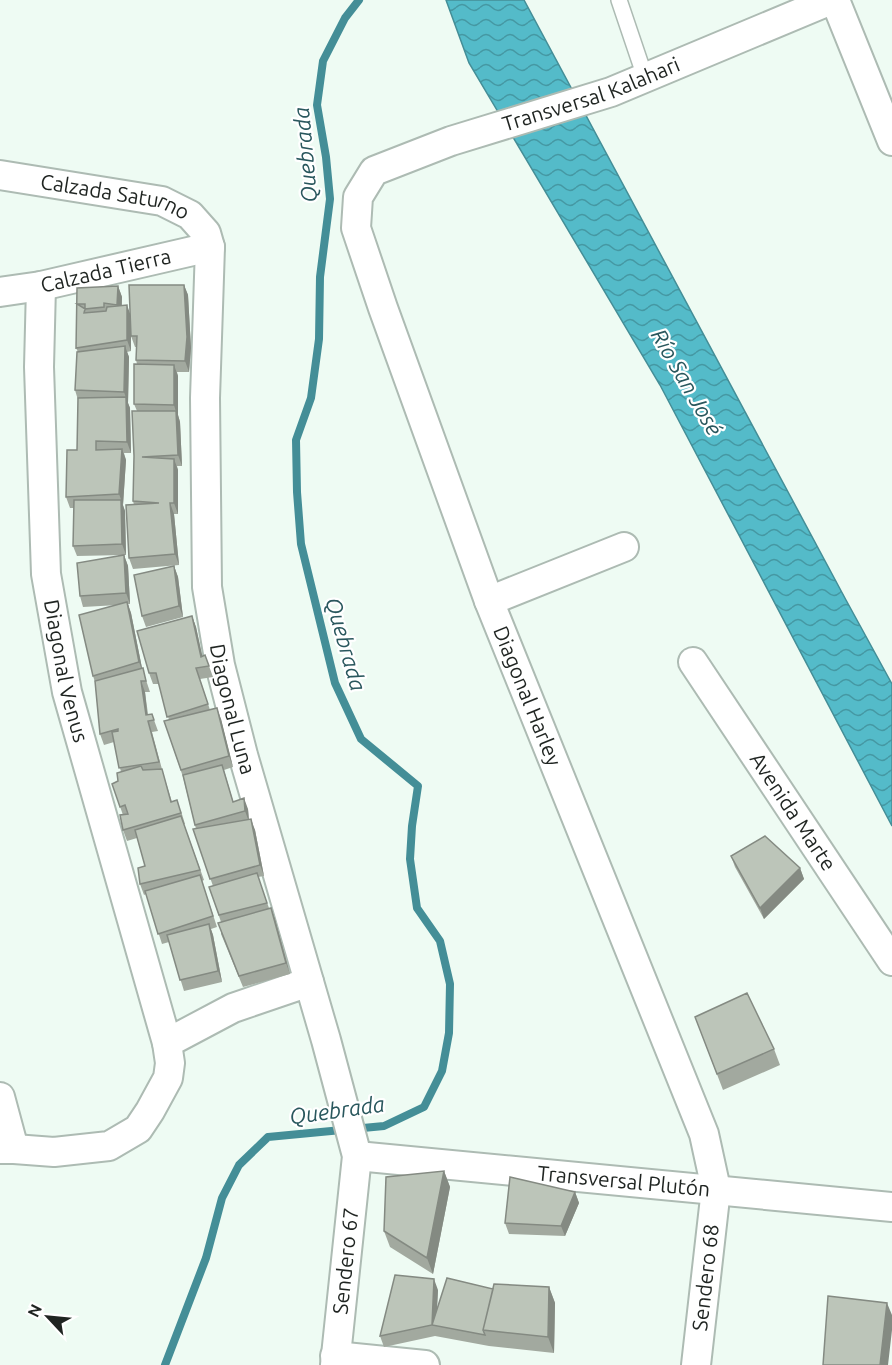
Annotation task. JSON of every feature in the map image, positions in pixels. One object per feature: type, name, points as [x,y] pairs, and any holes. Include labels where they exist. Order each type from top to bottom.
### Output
[{"type":"street","name":"Transversal Kalahari","points":[[358,197],[374,171],[451,141],[610,92],[833,0]]},
{"type":"street","points":[[833,0],[892,141]]},
{"type":"street","name":"Calzada Saturno","points":[[0,175],[162,201],[190,216],[206,232],[210,247]]},
{"type":"street","name":"Diagonal Harley","points":[[358,197],[356,228],[383,308],[489,601],[704,1134],[716,1189]]},
{"type":"street","name":"Calzada Tierra","points":[[0,292],[41,286],[210,247]]},
{"type":"street","name":"Diagonal Luna","points":[[210,247],[206,398],[207,587],[220,664],[237,732],[356,1151]]},
{"type":"street","name":"Diagonal Venus","points":[[41,286],[39,367],[46,574],[67,692],[167,1043]]},
{"type":"street","points":[[489,601],[624,547]]},
{"type":"street","name":"Avenida Marte","points":[[693,662],[892,961]]},
{"type":"street","points":[[0,1097],[7,1149],[54,1152],[109,1146],[138,1129],[150,1111],[168,1078],[170,1063],[167,1043],[233,1008],[309,982]]},
{"type":"street","name":"Transversal Plutón","points":[[356,1151],[892,1207]]},
{"type":"street","name":"Sendero 67","points":[[335,1360],[356,1151]]},
{"type":"street","name":"Sendero 68","points":[[696,1365],[716,1189]]},
{"type":"street","points":[[335,1360],[425,1365]]},
{"type":"lane","points":[[619,0],[645,77]]},
{"type":"water","name":"Río San José","points":[[446,0],[524,0],[892,684],[892,826],[660,385],[469,63]]},
{"type":"building","points":[[129,285],[184,285],[187,337],[185,361],[136,360],[137,336],[131,336]]},
{"type":"building","points":[[118,286],[117,305],[104,303],[104,307],[85,309],[84,313],[106,311],[107,307],[127,305],[127,340],[76,348],[77,288]]},
{"type":"building","points":[[125,346],[124,392],[75,390],[77,352]]},
{"type":"building","points":[[134,364],[174,365],[174,405],[134,404]]},
{"type":"building","points":[[126,397],[127,442],[96,441],[96,450],[122,449],[119,494],[66,497],[67,450],[77,450],[78,398]]},
{"type":"building","points":[[132,411],[176,411],[178,455],[142,457],[174,459],[174,503],[170,503],[175,554],[129,558],[126,505],[159,503],[133,501]]},
{"type":"building","points":[[74,500],[121,500],[122,544],[73,546]]},
{"type":"building","points":[[124,555],[126,593],[80,596],[77,563]]},
{"type":"building","points":[[174,566],[179,606],[142,616],[134,575]]},
{"type":"building","points":[[127,602],[139,662],[93,676],[79,615]]},
{"type":"building","points":[[192,616],[201,657],[205,655],[209,666],[196,668],[208,704],[167,717],[156,673],[149,673],[137,631]]},
{"type":"building","points":[[143,668],[146,681],[141,681],[146,715],[152,714],[154,720],[148,721],[159,762],[119,768],[112,732],[118,729],[100,734],[95,681]]},
{"type":"building","points":[[217,708],[229,756],[181,770],[164,721]]},
{"type":"building","points":[[222,765],[233,802],[244,798],[245,811],[195,825],[183,775]]},
{"type":"building","points":[[141,766],[143,770],[162,769],[171,802],[177,800],[181,813],[123,830],[120,815],[128,814],[125,805],[120,807],[112,784],[118,781],[117,773]]},
{"type":"building","points":[[181,816],[200,870],[140,884],[138,868],[145,866],[135,830]]},
{"type":"building","points":[[251,819],[260,865],[210,879],[193,829]]},
{"type":"building","points":[[765,836],[800,868],[760,908],[731,856]]},
{"type":"building","points":[[257,873],[267,903],[219,915],[209,887]]},
{"type":"building","points":[[200,875],[213,916],[158,934],[145,891]]},
{"type":"building","points":[[271,908],[286,963],[239,976],[218,923]]},
{"type":"building","points":[[209,924],[218,971],[180,980],[167,935]]},
{"type":"building","points":[[747,993],[774,1049],[717,1074],[695,1017]]},
{"type":"building","points":[[444,1171],[427,1258],[384,1231],[386,1177]]},
{"type":"building","points":[[510,1177],[575,1192],[561,1226],[505,1223]]},
{"type":"building","points":[[395,1275],[434,1279],[432,1325],[380,1336]]},
{"type":"building","points":[[447,1278],[493,1289],[483,1330],[485,1335],[432,1325]]},
{"type":"building","points":[[494,1284],[549,1287],[548,1337],[483,1330]]},
{"type":"building","points":[[828,1296],[887,1303],[880,1365],[823,1365]]},
{"type":"waterway","name":"Quebrada","points":[[165,1365],[206,1258],[222,1198],[239,1165],[268,1137],[384,1126],[424,1107],[442,1071],[449,1033],[450,984],[440,941],[417,908],[410,859],[418,786],[361,739],[335,683],[301,544],[296,440],[311,398],[319,339],[320,277],[330,199],[317,105],[323,61],[345,18],[359,0]]}]
